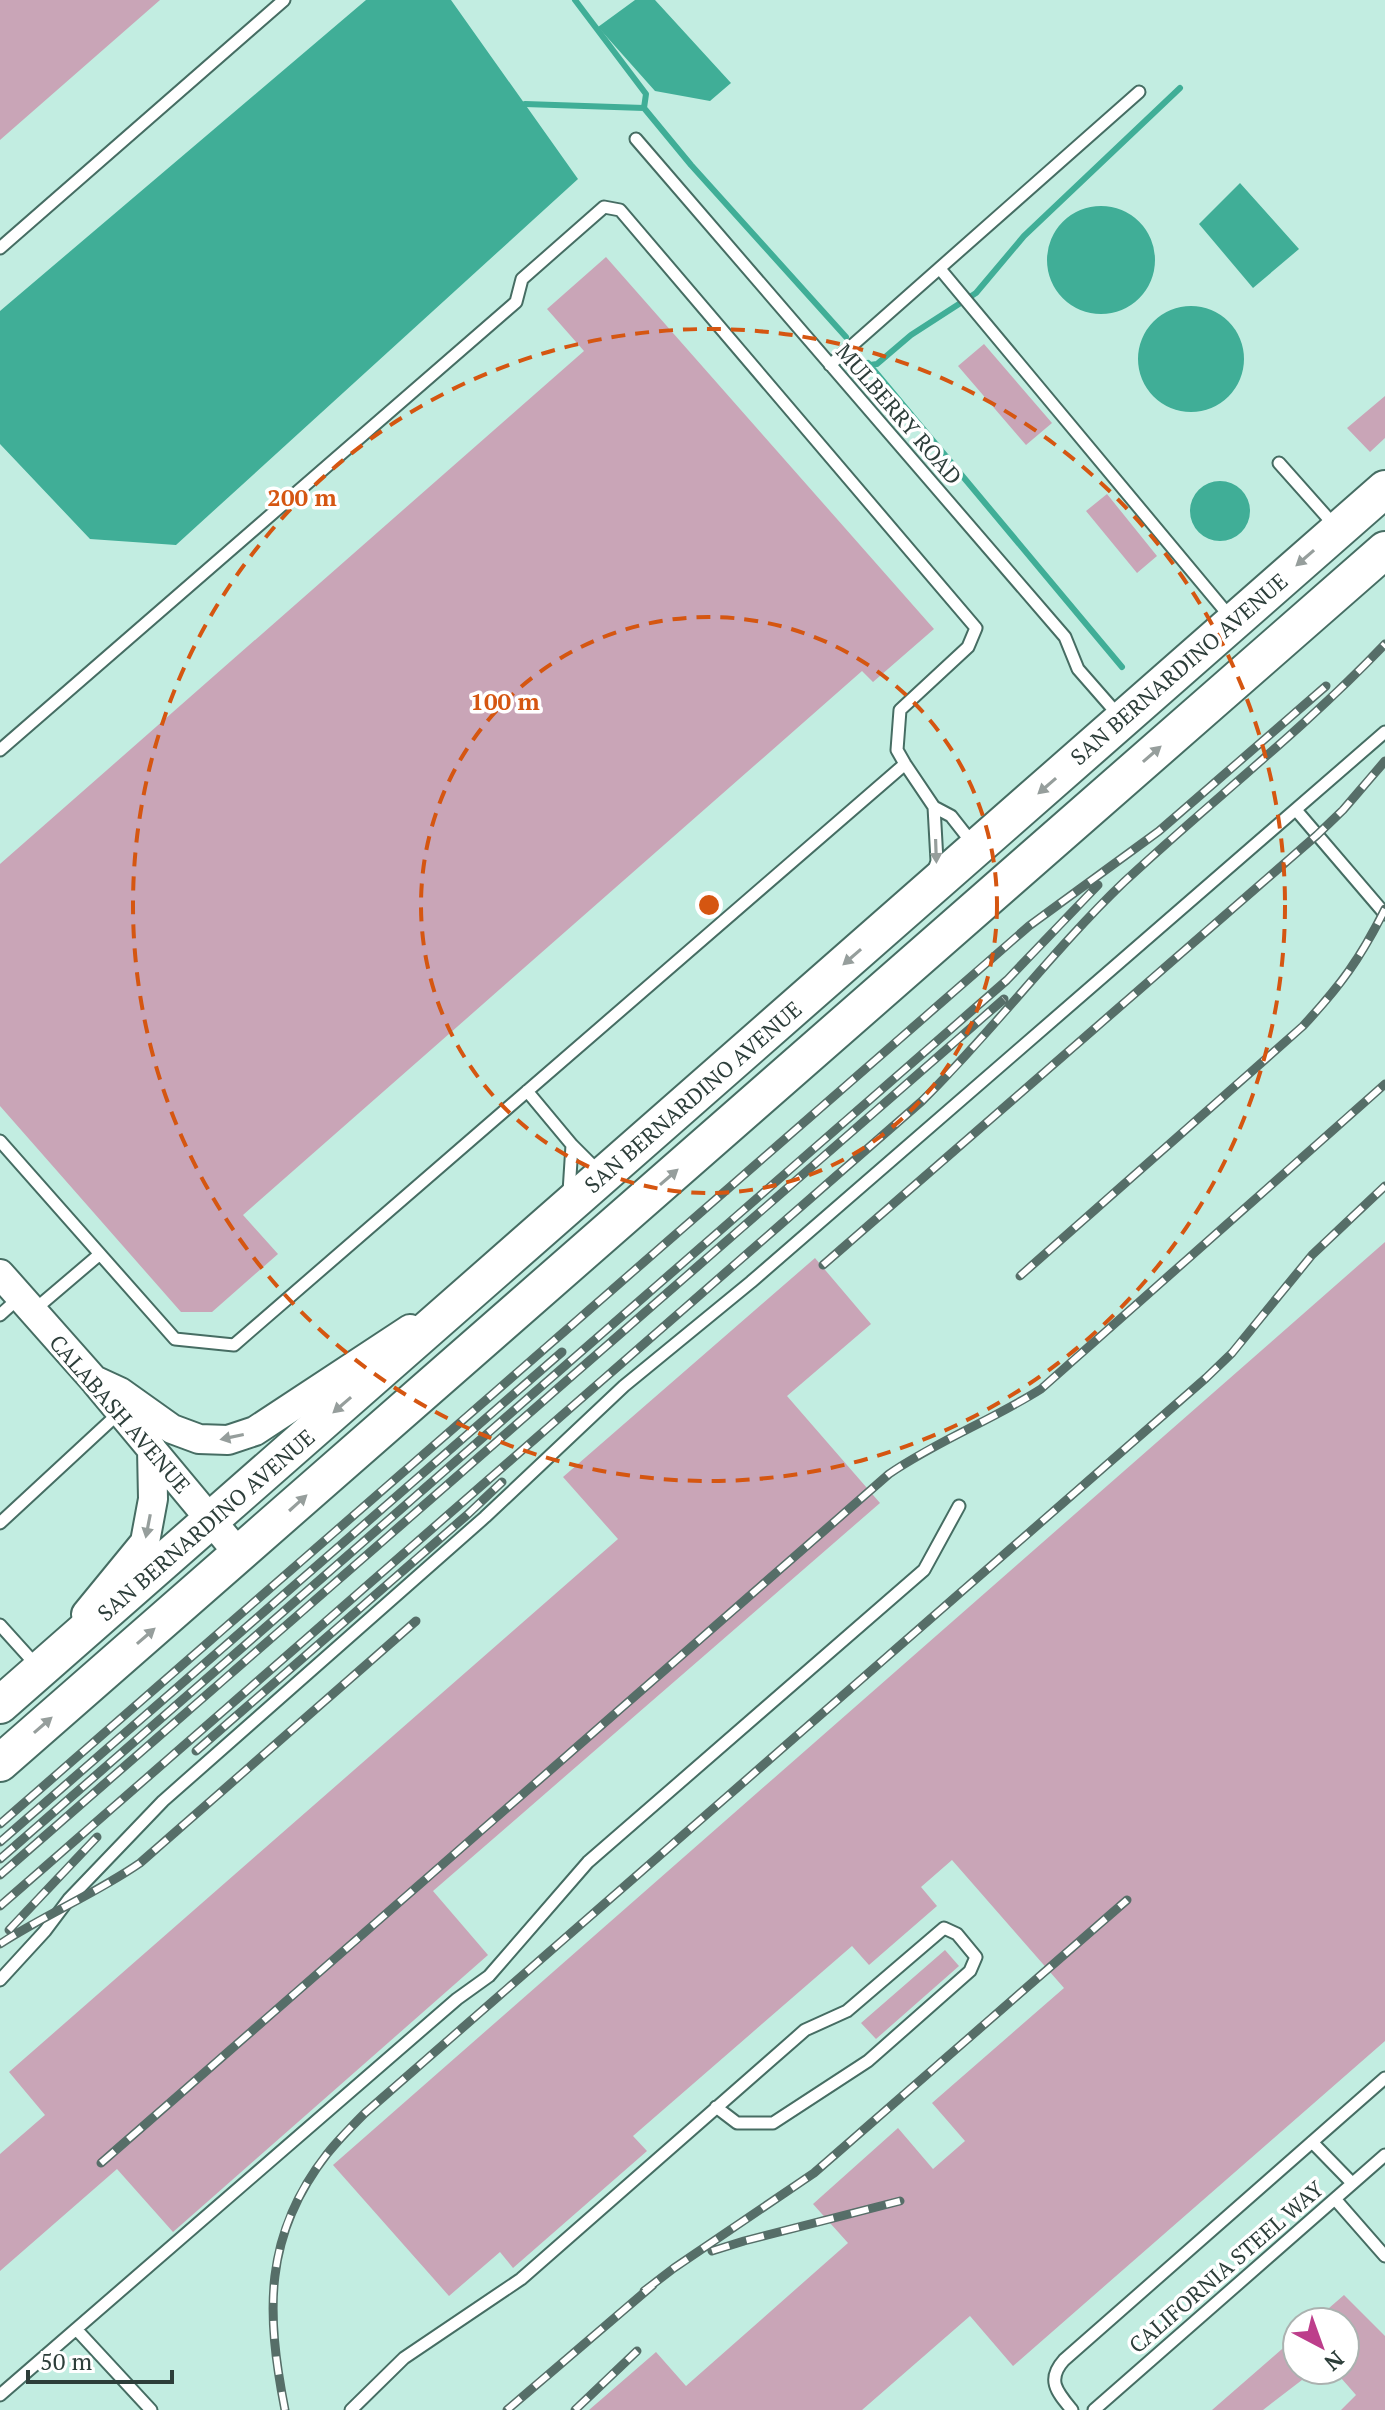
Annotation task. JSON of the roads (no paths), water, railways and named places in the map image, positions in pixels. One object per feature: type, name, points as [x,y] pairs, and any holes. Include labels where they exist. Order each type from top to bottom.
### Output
[{"type":"main road","name":"SAN BERNARDINO AVENUE","points":[[0,1705],[1385,489]]},
{"type":"main road","name":"SAN BERNARDINO AVENUE","points":[[0,1763],[1385,550]]},
{"type":"main road","points":[[779,1080],[836,1008],[962,898],[976,881],[976,848]]},
{"type":"main road","points":[[398,1414],[465,1335],[591,1223],[603,1176]]},
{"type":"street","name":"CALABASH AVENUE","points":[[0,1274],[18,1308],[94,1380],[239,1554]]},
{"type":"street","points":[[94,1380],[120,1392],[172,1429],[199,1439],[228,1440],[255,1431],[487,1278]]},
{"type":"street","points":[[41,1670],[145,1542],[153,1499],[152,1449]]},
{"type":"lane","points":[[0,248],[284,0]]},
{"type":"lane","points":[[830,365],[1139,92]]},
{"type":"lane","name":"MULBERRY ROAD","points":[[636,139],[1065,637],[1078,669],[1122,720]]},
{"type":"lane","points":[[0,750],[516,302],[522,279],[604,207],[620,210],[976,628],[968,647],[900,710],[897,750],[934,807],[951,816],[976,848]]},
{"type":"lane","points":[[940,269],[1233,622]]},
{"type":"lane","points":[[1279,463],[1338,529]]},
{"type":"lane","points":[[0,1980],[45,1931],[69,1899],[163,1801],[485,1517],[624,1386],[763,1272],[1385,732]]},
{"type":"lane","points":[[0,1141],[175,1339],[234,1345],[905,764]]},
{"type":"lane","points":[[925,892],[937,861],[934,807]]},
{"type":"lane","points":[[1296,810],[1385,914]]},
{"type":"lane","points":[[527,1091],[572,1145],[603,1176]]},
{"type":"lane","points":[[569,1206],[572,1145]]},
{"type":"lane","points":[[18,1308],[100,1254]]},
{"type":"lane","points":[[0,1523],[121,1412]]},
{"type":"lane","points":[[0,2395],[457,1999],[489,1976],[588,1862],[924,1570],[959,1506]]},
{"type":"lane","points":[[0,1625],[41,1670]]},
{"type":"lane","points":[[351,2410],[404,2358],[521,2279],[716,2107],[805,2030],[847,2011],[944,1928],[957,1934],[976,1957],[970,1971],[868,2061],[773,2123],[737,2123],[716,2107]]},
{"type":"lane","points":[[1072,2410],[1056,2389],[1053,2378],[1064,2360],[1385,2078]]},
{"type":"lane","points":[[1312,2142],[1352,2183]]},
{"type":"lane","name":"CALIFORNIA STEEL WAY","points":[[1094,2410],[1385,2155]]},
{"type":"lane","points":[[1335,2199],[1385,2256]]},
{"type":"lane","points":[[76,2329],[151,2410]]},
{"type":"waterway","points":[[575,0],[646,94],[644,108]]},
{"type":"waterway","points":[[870,365],[877,364],[911,335],[976,293],[1024,236],[1180,88]]},
{"type":"waterway","points":[[525,104],[644,108],[691,165],[846,337]]},
{"type":"waterway","points":[[868,363],[1122,667]]},
{"type":"railway","points":[[0,1906],[922,1101],[1124,882],[1289,736],[1385,644]]},
{"type":"railway","points":[[0,1824],[1029,926],[1159,831],[1326,686]]},
{"type":"railway","points":[[823,1265],[1317,835],[1385,761]]},
{"type":"railway","points":[[0,1859],[1007,980],[1098,885]]},
{"type":"railway","points":[[1020,1276],[1303,1026],[1349,971],[1385,909]]},
{"type":"railway","points":[[0,1875],[1004,999]]},
{"type":"railway","points":[[101,2163],[889,1474],[1041,1389],[1385,1084]]},
{"type":"railway","points":[[285,2410],[273,2308],[281,2245],[306,2185],[341,2138],[365,2113],[1206,1378],[1232,1353],[1312,1255],[1385,1186]]},
{"type":"railway","points":[[0,1842],[562,1352]]},
{"type":"railway","points":[[196,1751],[502,1482]]},
{"type":"railway","points":[[0,1944],[140,1863],[416,1621]]},
{"type":"railway","points":[[9,1930],[97,1837]]},
{"type":"railway","points":[[644,2291],[814,2173],[1127,1900]]},
{"type":"railway","points":[[712,2251],[900,2201]]},
{"type":"railway","points":[[507,2410],[653,2285]]},
{"type":"railway","points":[[575,2410],[637,2351]]}]
